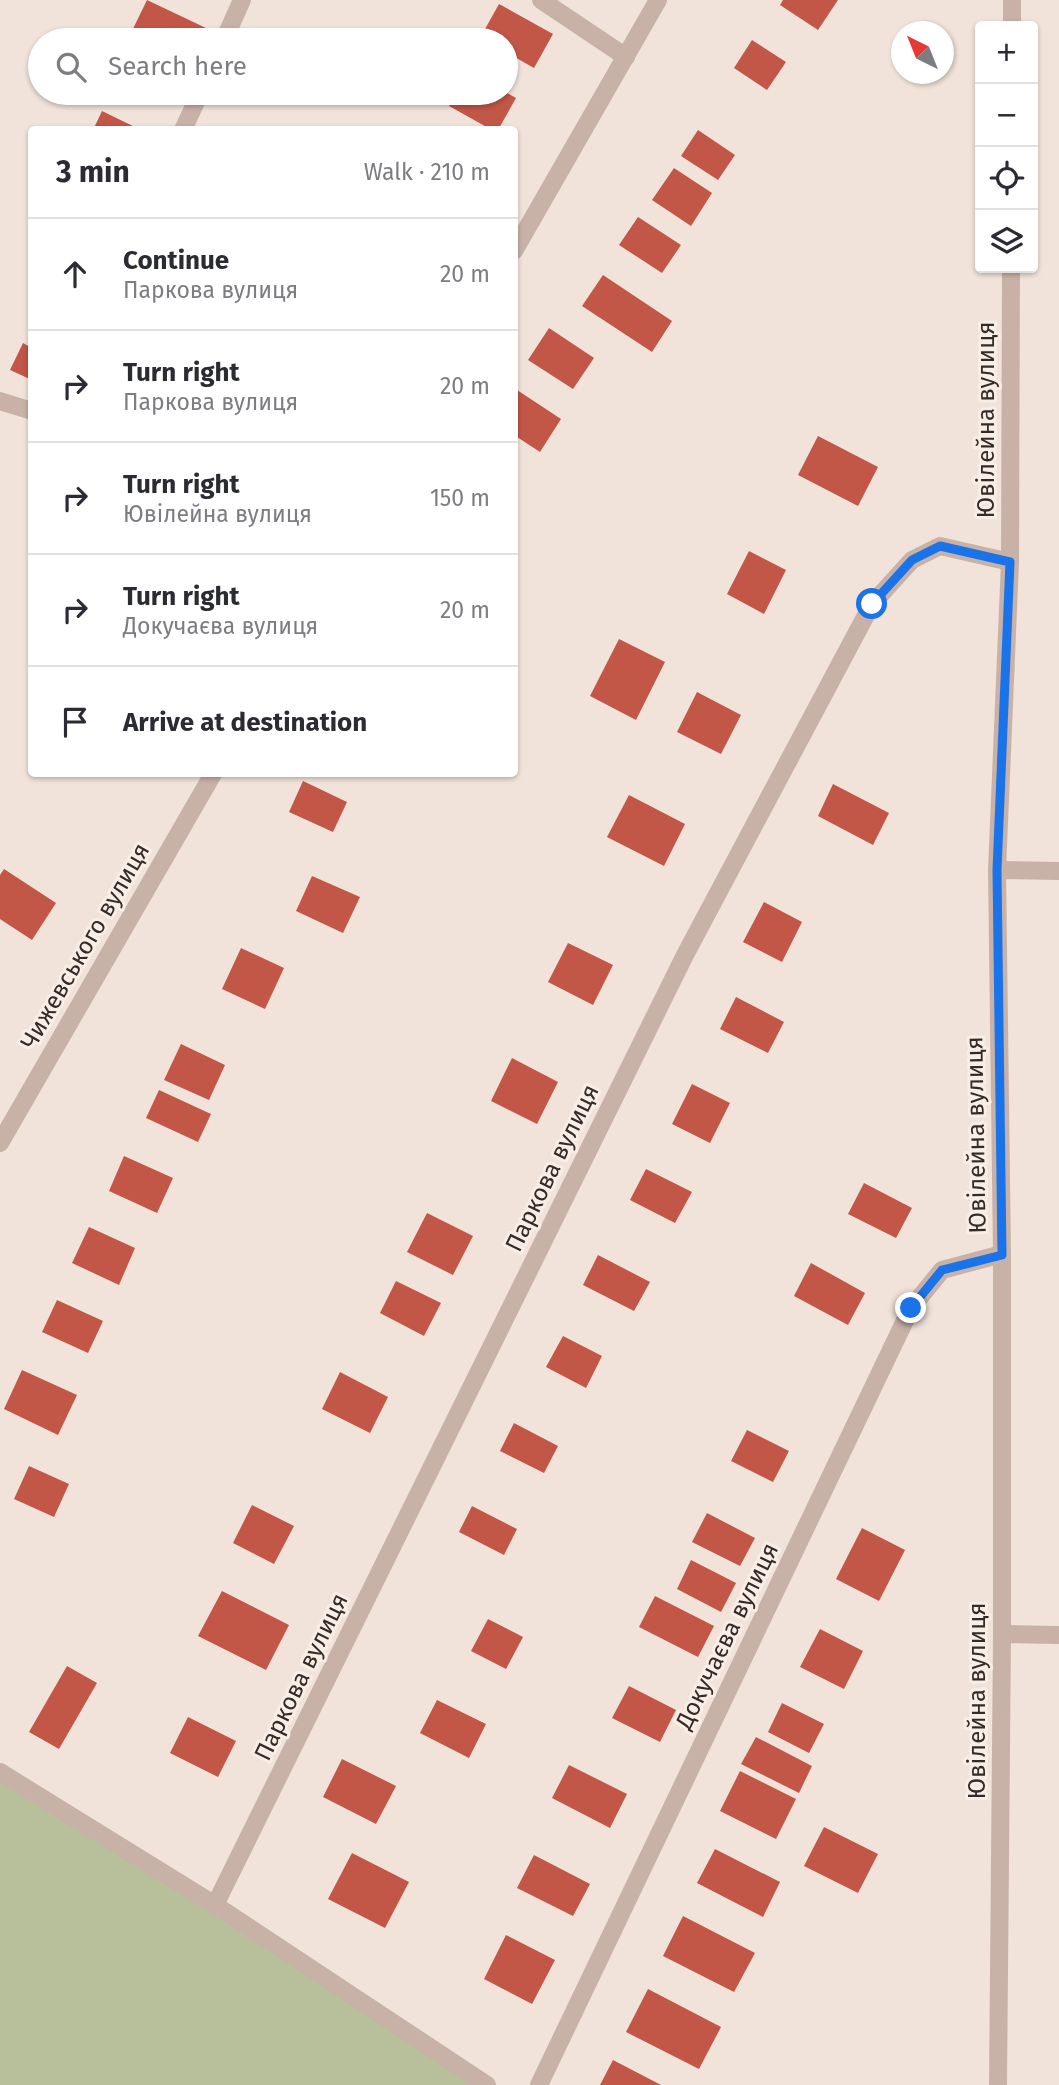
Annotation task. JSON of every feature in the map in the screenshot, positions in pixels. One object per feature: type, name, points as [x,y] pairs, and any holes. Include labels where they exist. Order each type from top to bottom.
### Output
[{"type":"street","points":[[229,28],[242,0]]},
{"type":"street","points":[[541,0],[626,57]]},
{"type":"street","points":[[518,244],[658,0]]},
{"type":"street","points":[[1012,0],[1012,21]]},
{"type":"street","points":[[185,126],[194,105]]},
{"type":"street","name":"Ювілейна вулиця","points":[[998,2085],[1002,1255],[997,870],[1010,562],[1011,273]]},
{"type":"street","points":[[0,401],[28,410]]},
{"type":"street","name":"Паркова вулиця","points":[[215,1905],[685,955],[872,604],[912,560],[940,546],[1010,562]]},
{"type":"street","name":"Чижевського вулиця","points":[[0,1143],[211,777]]},
{"type":"street","points":[[997,870],[1059,871]]},
{"type":"street","name":"Докучаєва вулиця","points":[[539,2085],[911,1308],[942,1270],[1002,1255]]},
{"type":"street","points":[[1002,1634],[1059,1635]]},
{"type":"street","points":[[0,1772],[215,1905],[487,2085]]},
{"type":"green space","points":[[0,1772],[479,2085],[0,2085]]},
{"type":"building","points":[[147,0],[206,28],[133,28]]},
{"type":"building","points":[[783,0],[838,0],[818,30],[780,5]]},
{"type":"building","points":[[499,4],[553,34],[534,68],[518,59],[518,28],[486,28]]},
{"type":"building","points":[[752,40],[786,62],[767,90],[734,68]]},
{"type":"building","points":[[512,105],[500,126],[485,126],[449,106]]},
{"type":"building","points":[[102,111],[133,126],[95,126]]},
{"type":"building","points":[[698,130],[735,155],[718,180],[681,156]]},
{"type":"building","points":[[674,168],[712,193],[691,226],[652,200]]},
{"type":"building","points":[[638,217],[681,245],[662,273],[619,245]]},
{"type":"building","points":[[603,275],[672,321],[652,352],[582,306]]},
{"type":"building","points":[[549,328],[594,358],[573,389],[528,360]]},
{"type":"building","points":[[23,343],[28,346],[28,378],[10,370]]},
{"type":"building","points":[[518,391],[561,419],[540,452],[518,438]]},
{"type":"building","points":[[818,436],[878,467],[858,506],[798,475]]},
{"type":"building","points":[[749,551],[786,570],[764,614],[727,594]]},
{"type":"building","points":[[619,639],[665,662],[636,720],[590,696]]},
{"type":"building","points":[[697,692],[741,715],[721,754],[677,732]]},
{"type":"building","points":[[303,781],[347,802],[333,832],[289,812]]},
{"type":"building","points":[[833,784],[889,813],[873,845],[818,816]]},
{"type":"building","points":[[629,795],[685,824],[664,866],[607,837]]},
{"type":"building","points":[[4,869],[56,903],[32,940],[0,919],[0,875]]},
{"type":"building","points":[[312,876],[360,897],[343,933],[296,911]]},
{"type":"building","points":[[764,902],[802,922],[782,962],[743,942]]},
{"type":"building","points":[[568,943],[613,965],[593,1005],[548,982]]},
{"type":"building","points":[[241,948],[284,968],[265,1009],[222,989]]},
{"type":"building","points":[[736,997],[784,1022],[768,1053],[720,1029]]},
{"type":"building","points":[[181,1044],[225,1065],[209,1100],[164,1080]]},
{"type":"building","points":[[512,1058],[558,1082],[537,1124],[491,1101]]},
{"type":"building","points":[[692,1084],[730,1103],[710,1143],[672,1124]]},
{"type":"building","points":[[159,1090],[211,1114],[198,1142],[146,1118]]},
{"type":"building","points":[[124,1156],[173,1178],[157,1213],[109,1191]]},
{"type":"building","points":[[646,1169],[692,1192],[675,1223],[630,1200]]},
{"type":"building","points":[[864,1183],[912,1208],[896,1238],[848,1214]]},
{"type":"building","points":[[427,1213],[473,1236],[453,1275],[407,1252]]},
{"type":"building","points":[[89,1227],[135,1248],[119,1285],[72,1263]]},
{"type":"building","points":[[598,1255],[650,1282],[634,1311],[583,1285]]},
{"type":"building","points":[[811,1263],[865,1293],[848,1325],[794,1296]]},
{"type":"building","points":[[396,1281],[441,1303],[424,1336],[380,1313]]},
{"type":"building","points":[[57,1300],[103,1321],[88,1353],[42,1332]]},
{"type":"building","points":[[563,1336],[602,1356],[586,1388],[546,1367]]},
{"type":"building","points":[[22,1370],[77,1395],[58,1435],[4,1409]]},
{"type":"building","points":[[340,1372],[388,1397],[370,1433],[322,1409]]},
{"type":"building","points":[[514,1423],[558,1446],[544,1473],[500,1451]]},
{"type":"building","points":[[747,1430],[789,1451],[773,1482],[731,1461]]},
{"type":"building","points":[[29,1466],[69,1484],[54,1517],[14,1499]]},
{"type":"building","points":[[252,1505],[294,1526],[274,1564],[233,1543]]},
{"type":"building","points":[[472,1506],[517,1529],[504,1555],[459,1532]]},
{"type":"building","points":[[707,1513],[755,1538],[740,1566],[692,1542]]},
{"type":"building","points":[[862,1528],[905,1550],[879,1601],[836,1579]]},
{"type":"building","points":[[691,1560],[736,1583],[721,1612],[677,1589]]},
{"type":"building","points":[[222,1591],[289,1625],[266,1670],[198,1636]]},
{"type":"building","points":[[655,1596],[714,1626],[698,1657],[639,1627]]},
{"type":"building","points":[[488,1619],[523,1637],[506,1669],[471,1651]]},
{"type":"building","points":[[820,1629],[863,1651],[844,1689],[800,1667]]},
{"type":"building","points":[[67,1666],[97,1683],[59,1749],[29,1732]]},
{"type":"building","points":[[629,1686],[676,1710],[660,1742],[612,1718]]},
{"type":"building","points":[[437,1700],[486,1724],[469,1758],[420,1733]]},
{"type":"building","points":[[782,1703],[824,1724],[809,1753],[768,1732]]},
{"type":"building","points":[[188,1717],[236,1741],[218,1777],[170,1753]]},
{"type":"building","points":[[756,1737],[812,1766],[799,1793],[741,1764]]},
{"type":"building","points":[[342,1759],[396,1786],[376,1824],[323,1797]]},
{"type":"building","points":[[569,1765],[627,1794],[610,1828],[552,1798]]},
{"type":"building","points":[[740,1771],[796,1799],[776,1839],[720,1811]]},
{"type":"building","points":[[824,1827],[878,1854],[858,1893],[804,1866]]},
{"type":"building","points":[[715,1849],[780,1882],[763,1917],[697,1883]]},
{"type":"building","points":[[352,1853],[409,1882],[385,1928],[328,1899]]},
{"type":"building","points":[[534,1855],[590,1884],[573,1916],[517,1888]]},
{"type":"building","points":[[683,1916],[755,1953],[734,1992],[663,1956]]},
{"type":"building","points":[[506,1935],[555,1960],[532,2004],[484,1979]]},
{"type":"building","points":[[648,1989],[721,2027],[699,2069],[626,2032]]},
{"type":"building","points":[[613,2060],[661,2085],[600,2085]]},
{"type":"route","points":[[872,604],[912,560],[940,546],[1010,562],[997,870],[1002,1255],[942,1270],[911,1308]]}]
